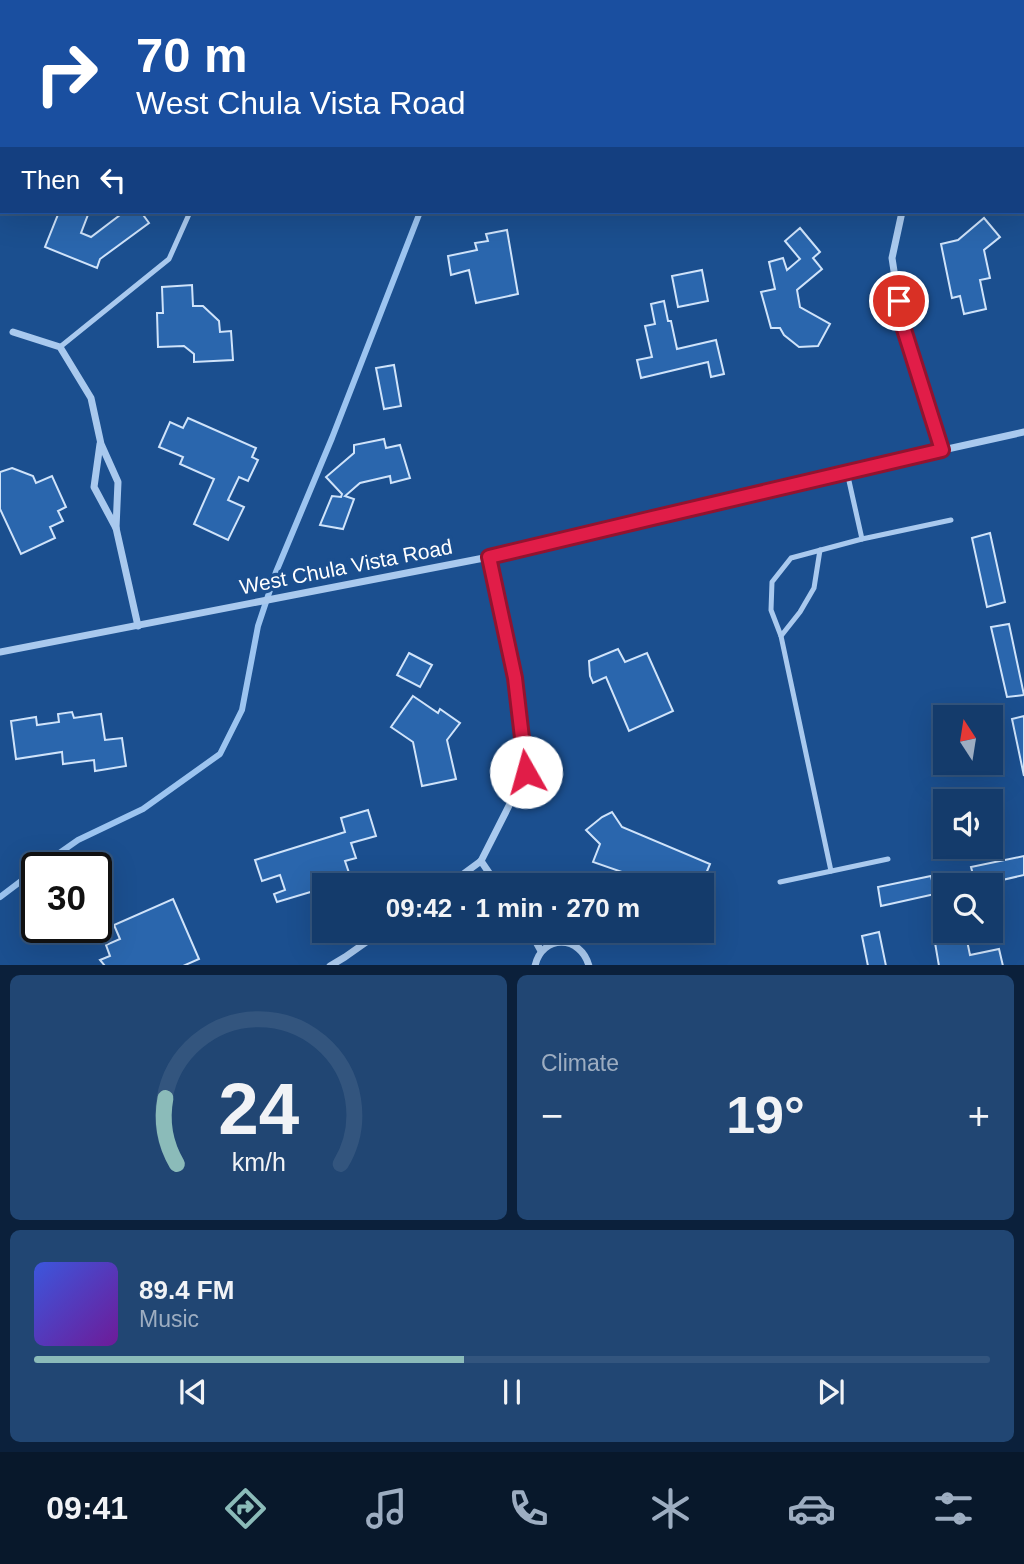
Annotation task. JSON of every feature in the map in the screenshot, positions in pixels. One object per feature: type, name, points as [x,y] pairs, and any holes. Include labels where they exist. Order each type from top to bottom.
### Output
[{"type":"street","points":[[902,214],[892,258],[902,323],[942,450]]},
{"type":"street","points":[[13,332],[60,347],[91,398],[101,444],[118,482],[116,528],[138,626]]},
{"type":"street","name":"West Chula Vista Road","points":[[0,652],[489,557],[1024,432]]},
{"type":"street","points":[[101,444],[94,487],[116,528]]},
{"type":"street","points":[[465,873],[481,861],[526,772],[515,678],[489,557]]},
{"type":"street","points":[[481,861],[489,873]]},
{"type":"street","points":[[535,965],[541,951],[548,946],[565,942],[580,949],[589,965]]},
{"type":"street","points":[[330,965],[365,943]]},
{"type":"street","points":[[537,943],[541,951]]},
{"type":"lane","points":[[60,347],[169,259],[189,214]]},
{"type":"lane","points":[[846,472],[862,540]]},
{"type":"lane","points":[[831,871],[781,636],[771,610],[772,582],[791,558],[951,520]]},
{"type":"lane","points":[[781,636],[814,588],[820,550]]},
{"type":"lane","points":[[780,882],[888,859]]},
{"type":"building","points":[[58,214],[88,214],[81,233],[91,237],[121,214],[142,214],[149,223],[100,259],[97,268],[45,247]]},
{"type":"building","points":[[984,218],[1000,237],[984,250],[990,278],[980,280],[986,309],[964,314],[960,296],[952,298],[941,244],[958,240]]},
{"type":"building","points":[[800,228],[820,252],[813,258],[822,269],[797,290],[800,307],[830,324],[818,346],[799,347],[784,335],[780,328],[771,328],[761,292],[775,289],[769,262],[783,258],[787,270],[800,259],[785,241]]},
{"type":"building","points":[[507,230],[518,294],[476,303],[469,270],[451,275],[448,256],[477,250],[475,243],[488,241],[486,234]]},
{"type":"building","points":[[702,270],[708,301],[678,307],[672,276]]},
{"type":"building","points":[[192,285],[193,306],[203,306],[219,321],[220,332],[231,331],[233,360],[194,362],[194,354],[184,346],[158,347],[157,313],[163,313],[162,287]]},
{"type":"building","points":[[664,301],[677,349],[716,340],[724,374],[711,377],[708,362],[641,378],[637,360],[652,357],[645,326],[655,324],[651,304]]},
{"type":"building","points":[[394,365],[401,406],[384,409],[376,368]]},
{"type":"building","points":[[188,418],[256,448],[252,457],[258,460],[248,481],[239,477],[228,500],[244,507],[228,540],[194,524],[214,479],[180,464],[183,457],[159,447],[170,422],[183,428]]},
{"type":"building","points":[[384,439],[386,448],[400,445],[410,478],[391,483],[390,476],[360,483],[345,496],[354,499],[343,529],[320,525],[332,496],[341,497],[342,494],[326,477],[354,453],[354,445]]},
{"type":"building","points":[[12,468],[33,476],[36,483],[52,476],[66,507],[58,511],[63,521],[50,527],[55,538],[21,554],[0,509],[0,472]]},
{"type":"building","points":[[990,533],[1005,602],[987,607],[972,538]]},
{"type":"building","points":[[1009,624],[1024,695],[1007,697],[991,627]]},
{"type":"building","points":[[618,649],[625,662],[647,653],[673,711],[629,731],[606,677],[593,683],[590,676],[589,661]]},
{"type":"building","points":[[409,653],[432,665],[420,687],[397,675]]},
{"type":"building","points":[[413,696],[438,713],[440,709],[460,723],[447,740],[456,779],[422,786],[413,742],[391,727]]},
{"type":"building","points":[[72,712],[74,718],[101,714],[105,740],[122,738],[126,766],[95,771],[94,760],[63,764],[62,752],[16,759],[11,721],[36,717],[37,725],[59,722],[58,714]]},
{"type":"building","points":[[1024,716],[1024,776],[1012,719]]},
{"type":"building","points":[[368,810],[376,836],[351,843],[356,858],[345,861],[349,873],[312,873],[312,892],[277,902],[274,894],[285,890],[280,875],[262,881],[255,860],[345,832],[341,818]]},
{"type":"building","points":[[612,812],[622,827],[710,864],[706,873],[625,873],[593,862],[600,844],[586,830]]},
{"type":"building","points":[[1024,856],[1024,875],[1003,880],[1003,873],[973,873],[971,867]]},
{"type":"building","points":[[931,876],[933,894],[881,906],[878,887]]},
{"type":"building","points":[[173,899],[199,959],[185,965],[104,965],[100,960],[110,956],[106,945],[120,939],[114,925]]},
{"type":"building","points":[[879,932],[886,965],[868,965],[862,936]]},
{"type":"building","points":[[935,943],[968,943],[970,955],[999,949],[1003,965],[939,965]]},
{"type":"waterway","points":[[61,852],[78,840],[143,809],[220,754],[242,710],[258,626],[276,572],[332,438],[419,214]]},
{"type":"waterway","points":[[0,897],[21,881]]},
{"type":"route","points":[[526,772],[515,678],[489,557],[942,450],[902,323],[899,301]]}]
